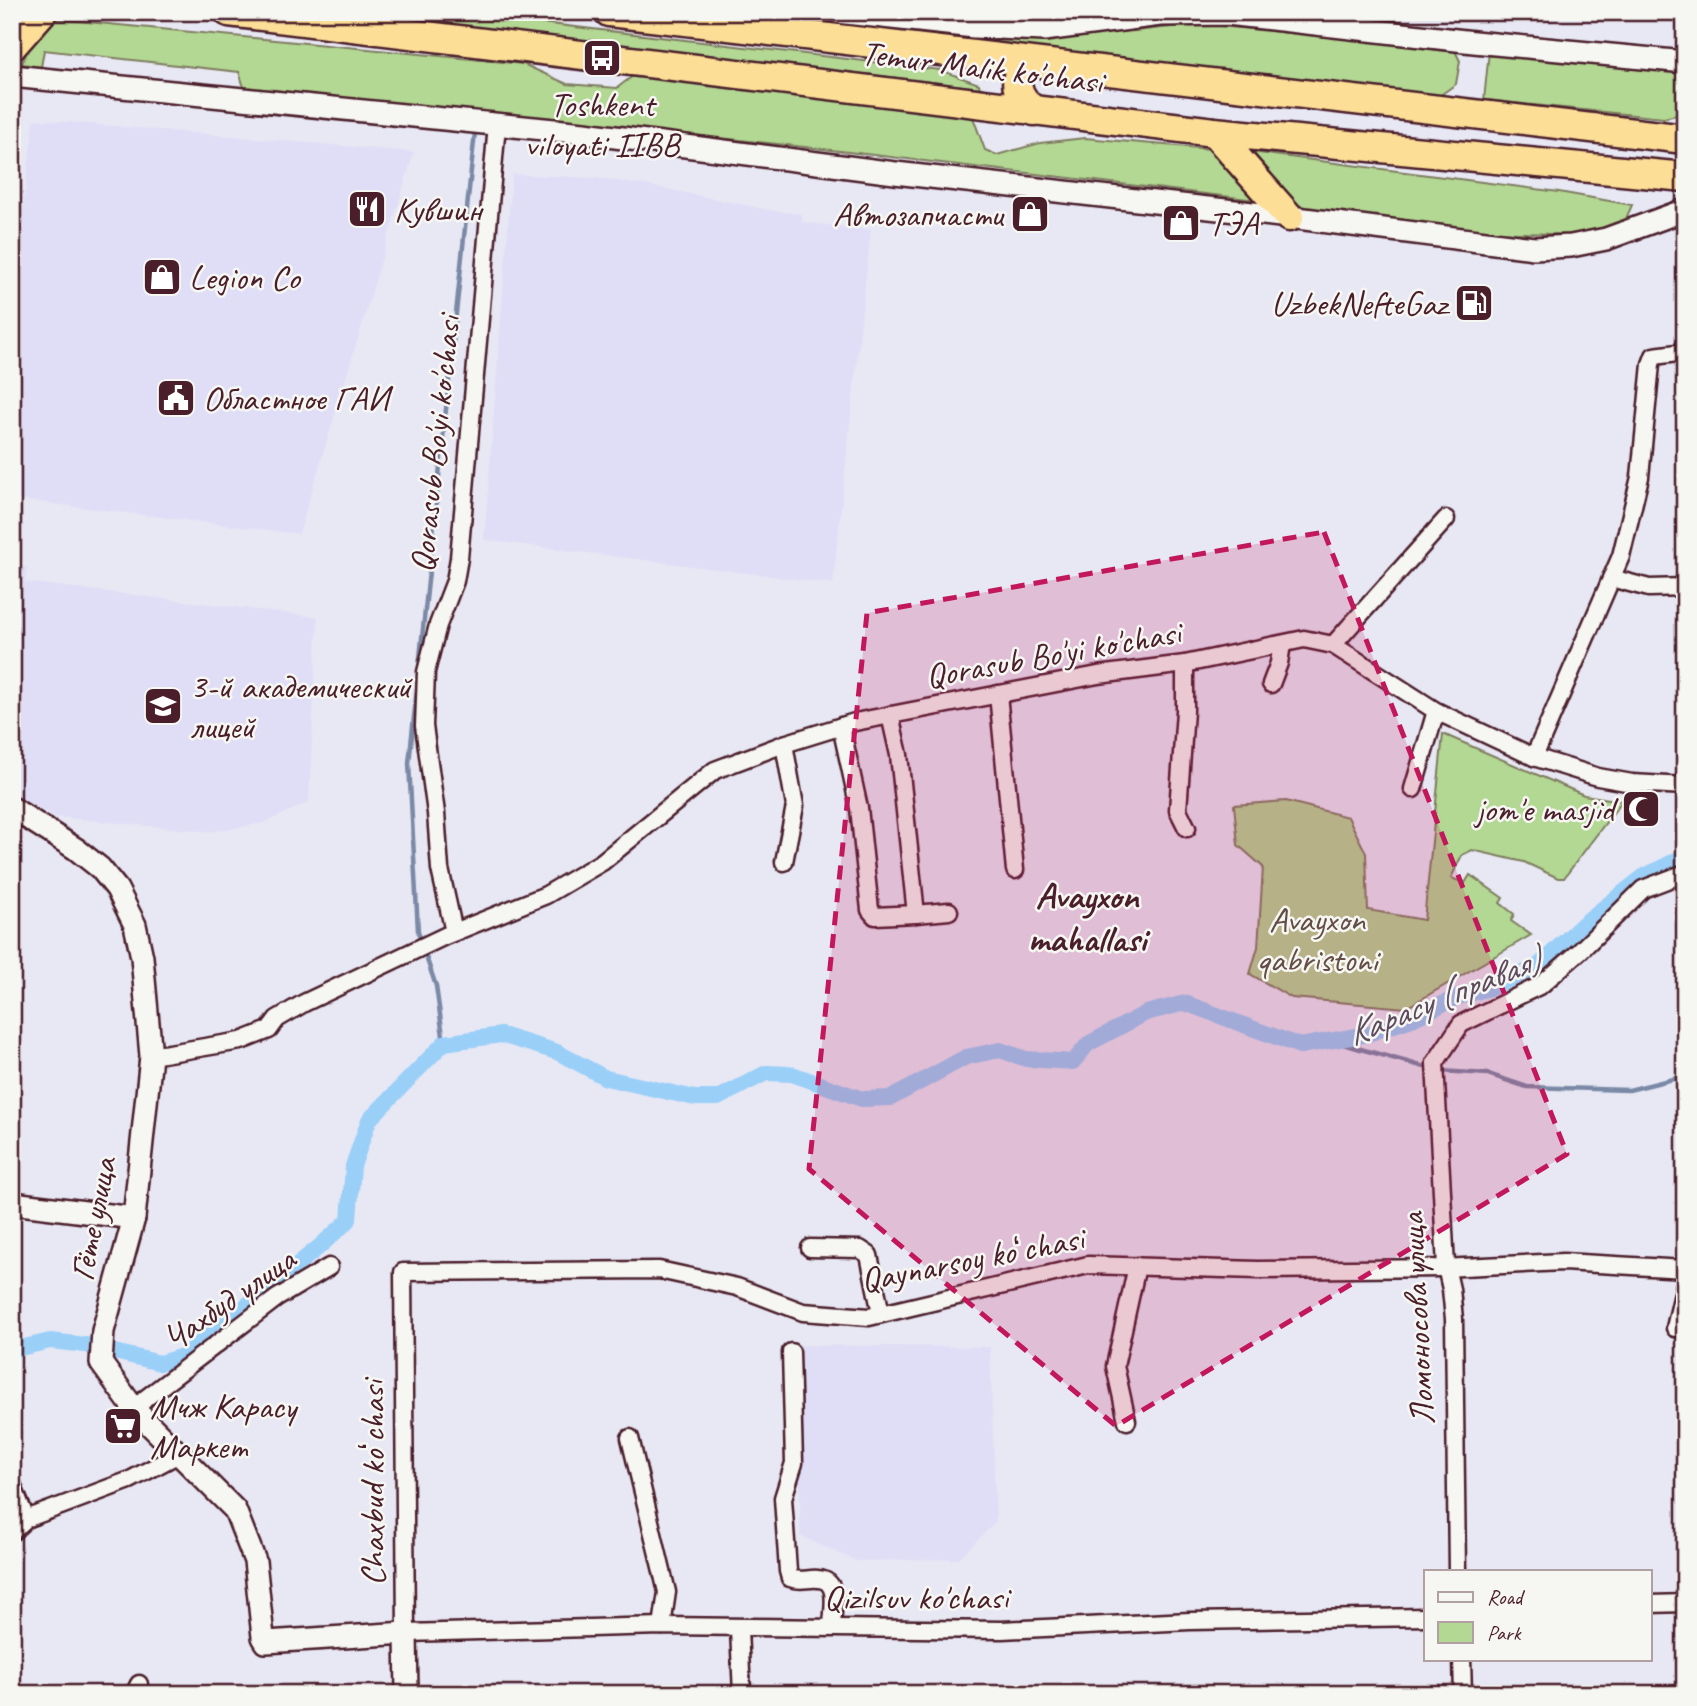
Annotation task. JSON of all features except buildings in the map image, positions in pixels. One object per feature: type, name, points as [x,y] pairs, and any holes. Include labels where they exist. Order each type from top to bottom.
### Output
[{"type":"highway","points":[[12,46],[41,12]]},
{"type":"highway","name":"Temur Malik ko'chasi","points":[[229,12],[1214,132],[1685,177]]},
{"type":"highway","name":"Temur Malik ko'chasi","points":[[609,12],[1685,139]]},
{"type":"highway","points":[[1031,63],[1018,73],[1016,86],[1023,101],[1034,111]]},
{"type":"highway","points":[[1214,132],[1289,217]]},
{"type":"street","points":[[786,12],[809,37]]},
{"type":"street","points":[[837,12],[974,27],[1044,30],[1160,15],[1227,14],[1474,42],[1685,62]]},
{"type":"street","points":[[12,76],[498,124],[1534,248],[1571,246],[1606,239],[1685,209]]},
{"type":"street","name":"Qorasub Bo'yi ko'chasi","points":[[454,932],[440,869],[436,813],[424,726],[426,672],[438,625],[455,581],[459,558],[498,124]]},
{"type":"street","points":[[1534,757],[1621,556],[1640,477],[1651,364],[1654,356],[1685,352]]},
{"type":"street","points":[[1333,645],[1446,519]]},
{"type":"street","points":[[1611,579],[1649,588],[1685,587]]},
{"type":"street","name":"Qorasub Bo'yi ko'chasi","points":[[151,1056],[241,1041],[269,1030],[276,1019],[304,1003],[454,932],[546,895],[603,862],[715,770],[841,726],[1098,675],[1185,664],[1304,639],[1333,645],[1436,711],[1534,757],[1598,777],[1632,783],[1685,786]]},
{"type":"street","points":[[1271,684],[1279,663],[1282,644]]},
{"type":"street","points":[[1185,664],[1185,711],[1178,810],[1187,828]]},
{"type":"street","points":[[998,694],[1015,870]]},
{"type":"street","points":[[1413,789],[1436,711]]},
{"type":"street","points":[[890,715],[899,755],[916,914]]},
{"type":"street","points":[[841,726],[859,808],[872,914],[875,916],[948,911]]},
{"type":"street","points":[[784,744],[795,806],[784,862]]},
{"type":"street","name":"Гёте улица","points":[[12,808],[89,858],[109,878],[135,925],[142,957],[151,1056],[134,1218],[103,1331],[102,1363],[135,1410],[235,1510],[255,1561],[263,1637],[266,1642],[406,1633]]},
{"type":"street","name":"Ломоносова улица","points":[[1457,1570],[1454,1319],[1446,1267],[1435,1067],[1461,1024],[1541,985],[1643,890],[1685,873]]},
{"type":"street","points":[[12,1203],[134,1218]]},
{"type":"street","points":[[810,1248],[860,1249],[869,1255],[881,1314]]},
{"type":"street","name":"Qaynarsoy koʻchasi","points":[[403,1272],[659,1270],[737,1287],[803,1312],[869,1317],[1088,1265],[1258,1270],[1563,1262],[1685,1269]]},
{"type":"street","points":[[1127,1421],[1115,1366],[1137,1266]]},
{"type":"street","name":"Чахбуд улица","points":[[135,1410],[146,1398],[277,1298],[329,1267]]},
{"type":"street","name":"Chaxbud koʻchasi","points":[[403,1272],[407,1694]]},
{"type":"street","points":[[1675,1328],[1685,1285]]},
{"type":"street","points":[[791,1352],[794,1464],[783,1498],[788,1571],[790,1578],[796,1580],[820,1579],[830,1582],[834,1588],[832,1627]]},
{"type":"street","points":[[630,1438],[667,1592],[662,1626]]},
{"type":"street","points":[[12,1532],[26,1519],[130,1480],[179,1454]]},
{"type":"street","points":[[12,1484],[26,1519]]},
{"type":"street","points":[[1652,1604],[1685,1603]]},
{"type":"street","name":"Qizilsuv ko'chasi","points":[[406,1633],[662,1626],[1002,1630],[1190,1621],[1424,1617]]},
{"type":"street","points":[[739,1629],[742,1694]]},
{"type":"street","points":[[1462,1660],[1462,1694]]},
{"type":"highlighted area","points":[[1324,532],[1567,1154],[1116,1426],[809,1169],[867,613]]},
{"type":"shaded area","name":"Областное ГАИ","points":[[34,119],[414,152],[299,534],[12,499],[12,297]]},
{"type":"shaded area","points":[[512,174],[596,178],[652,186],[802,214],[802,222],[871,230],[833,584],[484,540]]},
{"type":"shaded area","name":"3-й академический лицей","points":[[12,567],[27,567],[25,582],[318,617],[309,802],[264,823],[211,832],[55,817],[12,795]]},
{"type":"shaded area","points":[[800,1345],[990,1347],[996,1522],[958,1559],[856,1561],[800,1536]]},
{"type":"green space","points":[[347,12],[448,12],[940,70],[979,84],[980,88]]},
{"type":"green space","points":[[796,13],[1009,38],[1135,31],[1199,24],[1454,49],[1460,61],[1456,84],[1439,96],[806,24]]},
{"type":"green space","points":[[46,18],[523,64],[567,84],[617,88],[634,75],[971,112],[985,150],[997,155],[1040,143],[1085,138],[1210,149],[1265,201],[823,149],[244,87],[239,72],[44,50],[41,67],[22,64],[31,39]]},
{"type":"green space","points":[[1489,51],[1685,72],[1685,113],[1664,118],[1484,100]]},
{"type":"green space","points":[[1243,151],[1559,192],[1632,205],[1625,221],[1581,235],[1491,232],[1287,207]]},
{"type":"green space","name":"Avayxon qabristoni","points":[[1443,734],[1584,795],[1622,801],[1564,878],[1558,878],[1524,862],[1472,850],[1462,855],[1451,878],[1465,883],[1470,875],[1503,898],[1500,903],[1514,914],[1511,921],[1531,935],[1406,1008],[1292,998],[1250,974],[1258,947],[1263,867],[1238,845],[1234,805],[1286,801],[1348,817],[1366,853],[1368,910],[1424,920]]},
{"type":"waterway","points":[[419,667],[475,132]]},
{"type":"waterway","points":[[418,680],[409,763],[418,931],[421,943]]},
{"type":"waterway","name":"Карасу (правая)","points":[[12,1350],[50,1341],[86,1345],[160,1363],[185,1355],[349,1220],[353,1166],[369,1120],[444,1043],[501,1035],[557,1052],[606,1078],[695,1098],[718,1098],[766,1073],[792,1074],[862,1099],[891,1098],[966,1057],[1000,1050],[1026,1059],[1073,1062],[1088,1044],[1146,1013],[1185,1003],[1300,1046],[1368,1034],[1412,1019],[1455,998],[1493,987],[1538,966],[1584,923],[1643,877],[1685,856]]},
{"type":"waterway","points":[[424,951],[436,986],[444,1043]]},
{"type":"waterway","points":[[1332,1041],[1432,1069]]},
{"type":"waterway","points":[[1440,1071],[1488,1074],[1527,1087],[1629,1090],[1685,1076]]},
{"type":"place","name":"Toshkent viloyati IIBB","points":[[602,58]]},
{"type":"place","name":"Кувшин","points":[[367,209]]},
{"type":"place","name":"Автозапчасти","points":[[1030,214]]},
{"type":"place","name":"ТЭА","points":[[1181,223]]},
{"type":"place","name":"Legion Co","points":[[162,277]]},
{"type":"place","name":"UzbekNefteGaz","points":[[1474,303]]},
{"type":"place","name":"Областное ГАИ","points":[[176,398]]},
{"type":"place","name":"3-й академический лицей","points":[[163,706]]},
{"type":"place","name":"jom'e masjid","points":[[1641,809]]},
{"type":"place","name":"Мчж Карасу Маркет","points":[[123,1426]]},
{"type":"district","name":"Avayxon mahallasi","points":[[1087,916]]}]
